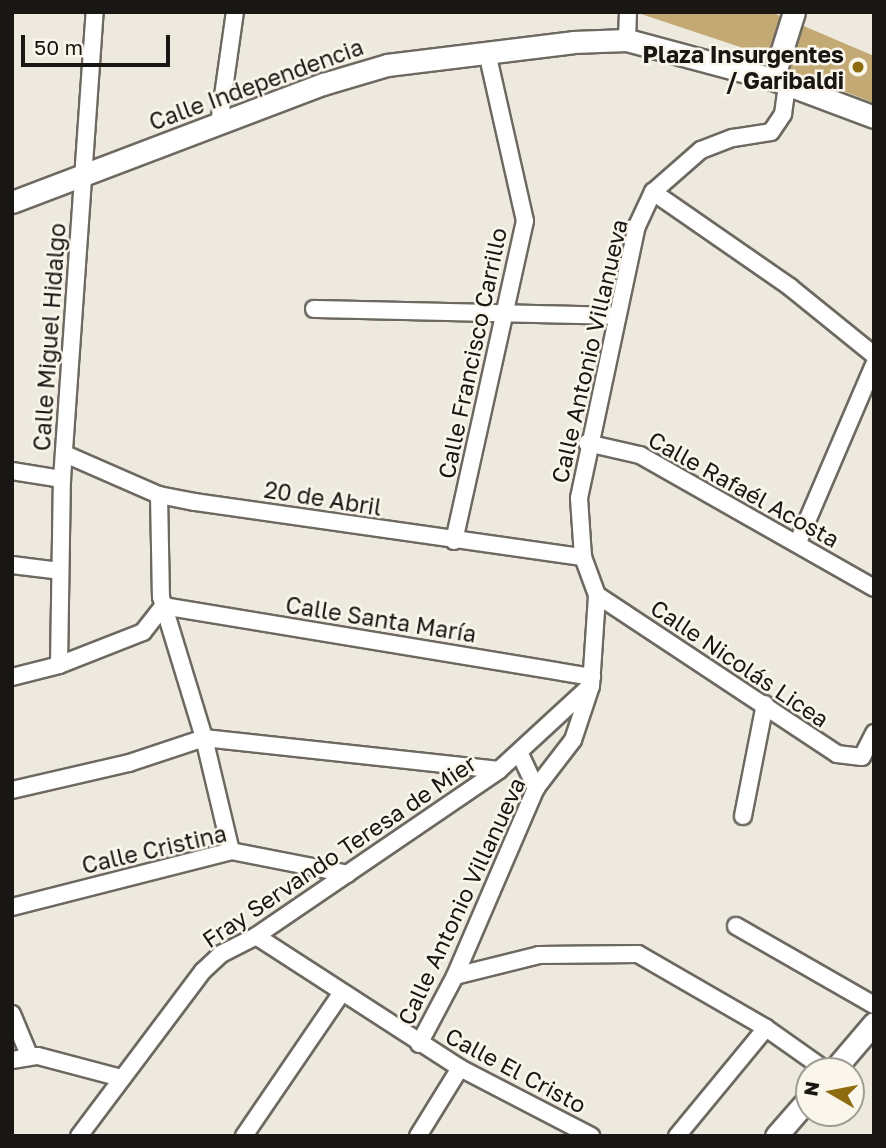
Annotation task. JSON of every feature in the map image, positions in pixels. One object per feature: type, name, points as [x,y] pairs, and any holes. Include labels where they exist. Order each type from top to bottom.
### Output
[{"type":"street","name":"Calle Miguel Hidalgo","points":[[59,665],[62,479],[95,12]]},
{"type":"street","points":[[219,124],[235,12]]},
{"type":"street","points":[[627,40],[628,12]]},
{"type":"street","points":[[780,75],[792,18]]},
{"type":"street","name":"Calle Independencia","points":[[12,202],[219,124],[387,65],[487,53],[627,40],[780,75],[874,117]]},
{"type":"street","name":"Calle Francisco Carrillo","points":[[454,541],[502,314],[525,220],[487,53]]},
{"type":"street","name":"Calle Antonio Villanueva","points":[[419,1044],[455,976],[536,788],[573,740],[591,681],[597,595],[583,557],[577,525],[587,443],[637,226],[653,192],[701,150],[733,138],[771,132],[783,114],[780,75]]},
{"type":"street","points":[[653,192],[790,287],[874,355]]},
{"type":"street","points":[[314,309],[615,316]]},
{"type":"street","points":[[798,542],[874,365]]},
{"type":"street","name":"Calle Rafaél Acosta","points":[[587,443],[639,455],[798,542],[874,588]]},
{"type":"street","name":"20 de Abril","points":[[65,454],[159,495],[454,541],[583,557]]},
{"type":"street","points":[[12,471],[62,479]]},
{"type":"street","points":[[159,495],[163,606],[204,738],[231,850]]},
{"type":"street","points":[[12,565],[60,571]]},
{"type":"street","name":"Calle Nicolás Licea","points":[[597,595],[765,704],[810,739],[837,754],[862,757],[874,733]]},
{"type":"street","points":[[12,677],[59,665],[143,632],[163,606]]},
{"type":"street","name":"Calle Santa María","points":[[163,606],[591,681]]},
{"type":"street","name":"Fray Servando Teresa de Mier","points":[[79,1136],[203,971],[222,954],[256,936],[499,770],[520,754],[591,681]]},
{"type":"street","points":[[743,816],[765,704]]},
{"type":"street","points":[[12,790],[130,762],[204,738],[499,770]]},
{"type":"street","points":[[520,754],[536,788]]},
{"type":"street","name":"Calle Cristina","points":[[12,907],[231,850],[348,874]]},
{"type":"street","points":[[736,926],[874,1005]]},
{"type":"street","name":"Calle El Cristo","points":[[256,936],[419,1044],[582,1134]]},
{"type":"street","points":[[455,976],[539,955],[638,954],[766,1028],[807,1057]]},
{"type":"street","points":[[244,1136],[341,994]]},
{"type":"street","points":[[12,1014],[29,1055]]},
{"type":"street","points":[[845,1057],[874,1023]]},
{"type":"street","points":[[677,1136],[766,1028]]},
{"type":"street","points":[[12,1059],[29,1055],[121,1078]]},
{"type":"street","points":[[418,1136],[460,1068]]},
{"type":"street","points":[[776,1136],[795,1114]]},
{"type":"shaded area","points":[[635,12],[771,12],[874,56],[874,103],[794,72],[761,54]]},
{"type":"place","name":"Plaza Insurgentes / Garibaldi","points":[[858,67]]}]
